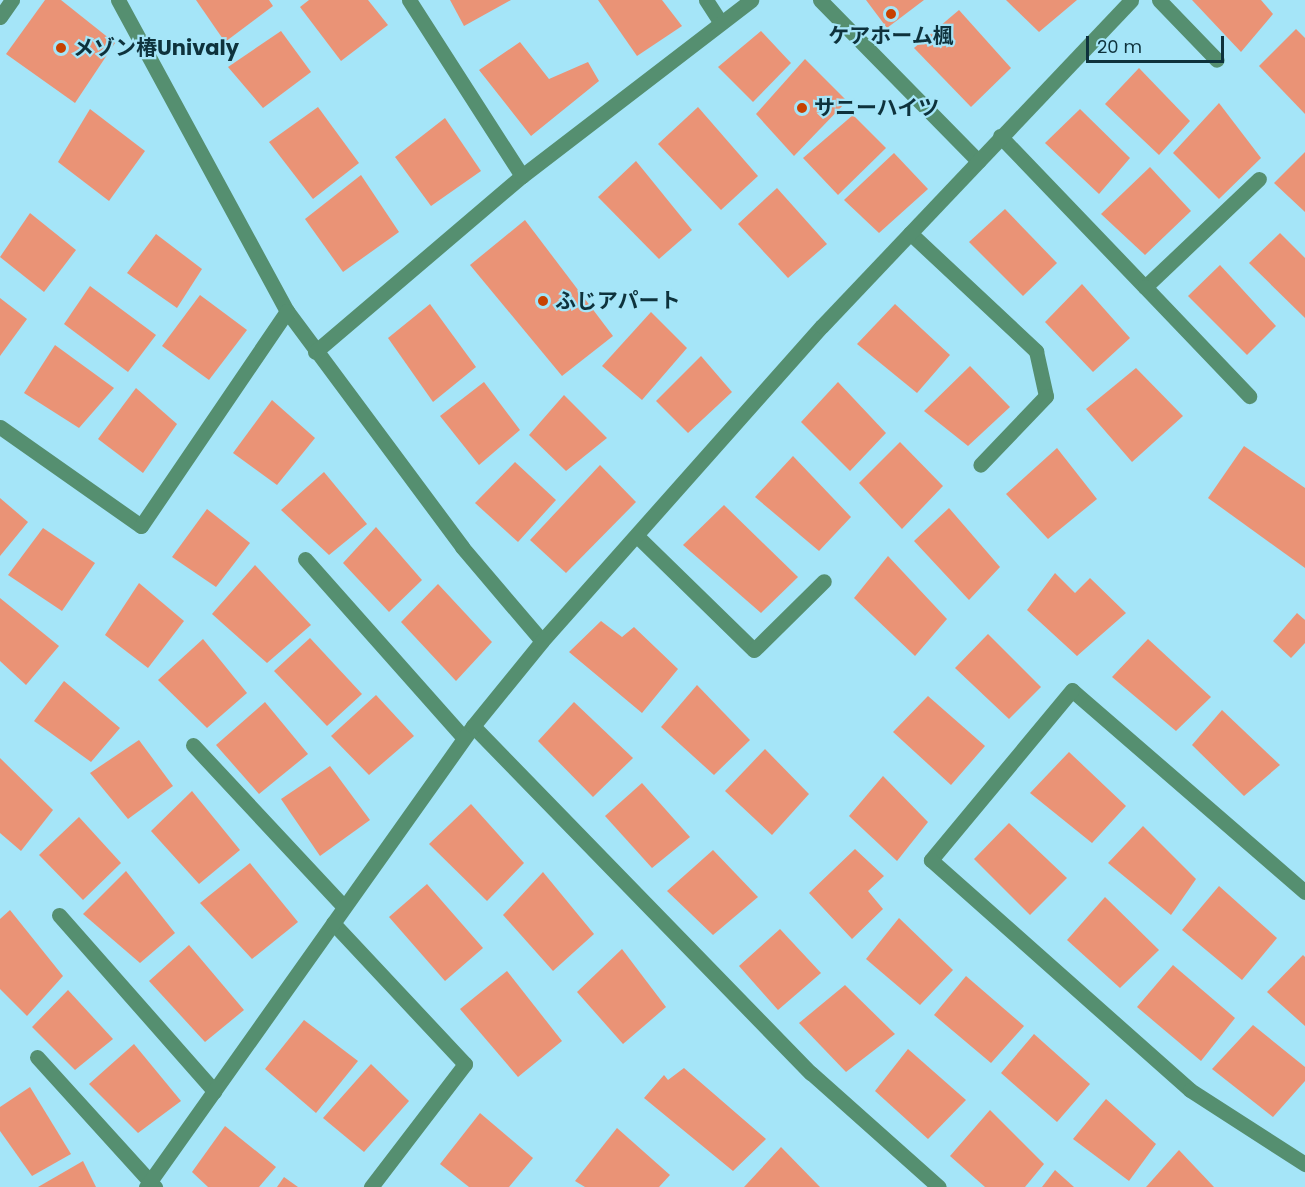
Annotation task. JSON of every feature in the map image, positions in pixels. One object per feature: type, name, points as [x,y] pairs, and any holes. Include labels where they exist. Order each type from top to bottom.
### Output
[{"type":"street","points":[[0,17],[12,0]]},
{"type":"street","points":[[118,0],[287,311],[315,352],[462,547],[542,640]]},
{"type":"street","points":[[409,0],[522,176]]},
{"type":"street","points":[[706,0],[721,23]]},
{"type":"street","points":[[315,352],[522,176],[751,0]]},
{"type":"street","points":[[820,0],[978,161]]},
{"type":"street","points":[[38,1057],[150,1185],[469,732],[542,640],[822,326],[1131,0]]},
{"type":"street","points":[[1159,0],[1217,60]]},
{"type":"street","points":[[1000,136],[1249,396]]},
{"type":"street","points":[[1145,287],[1259,179]]},
{"type":"street","points":[[910,233],[1036,351],[1046,396],[980,465]]},
{"type":"street","points":[[0,427],[141,526],[287,311]]},
{"type":"street","points":[[637,536],[754,650],[824,581]]},
{"type":"street","points":[[305,559],[469,732],[811,1073],[939,1187]]},
{"type":"street","points":[[1305,892],[1072,690],[931,860],[1190,1090],[1305,1164]]},
{"type":"street","points":[[193,745],[344,907]]},
{"type":"street","points":[[59,915],[214,1091]]},
{"type":"street","points":[[333,923],[465,1064],[371,1187]]},
{"type":"building","name":"メゾン椿Univaly","points":[[45,0],[61,0],[115,43],[75,103],[6,54]]},
{"type":"building","points":[[196,0],[269,0],[273,6],[225,42]]},
{"type":"building","points":[[309,0],[368,0],[388,25],[341,61],[300,7]]},
{"type":"building","points":[[450,0],[511,0],[464,26]]},
{"type":"building","points":[[598,0],[662,0],[682,26],[637,56]]},
{"type":"building","name":"ケアホーム楓","points":[[866,0],[924,0],[887,28]]},
{"type":"building","points":[[1006,0],[1077,0],[1039,32]]},
{"type":"building","points":[[1192,0],[1261,0],[1273,14],[1241,52]]},
{"type":"building","points":[[959,10],[1011,68],[971,107],[914,48]]},
{"type":"building","points":[[1296,29],[1305,38],[1305,114],[1259,66]]},
{"type":"building","points":[[281,31],[311,72],[263,108],[228,67]]},
{"type":"building","points":[[761,31],[791,63],[753,102],[718,67]]},
{"type":"building","points":[[520,42],[549,79],[588,62],[599,81],[531,136],[479,70]]},
{"type":"building","name":"サニーハイツ","points":[[805,59],[847,101],[794,156],[756,114]]},
{"type":"building","points":[[1139,68],[1190,121],[1159,155],[1105,104]]},
{"type":"building","points":[[1219,103],[1261,158],[1219,199],[1173,153]]},
{"type":"building","points":[[318,107],[359,163],[313,199],[269,142]]},
{"type":"building","points":[[698,107],[758,176],[721,210],[658,144]]},
{"type":"building","points":[[90,109],[145,151],[109,201],[58,162]]},
{"type":"building","points":[[1080,109],[1130,158],[1099,194],[1045,143]]},
{"type":"building","points":[[853,115],[886,148],[838,195],[803,158]]},
{"type":"building","points":[[445,118],[481,171],[431,206],[395,157]]},
{"type":"building","points":[[1305,152],[1305,212],[1274,183]]},
{"type":"building","points":[[894,153],[928,189],[879,233],[844,200]]},
{"type":"building","points":[[636,161],[692,230],[659,259],[598,197]]},
{"type":"building","points":[[1150,167],[1191,211],[1145,255],[1101,214]]},
{"type":"building","points":[[361,175],[399,232],[343,272],[305,219]]},
{"type":"building","points":[[777,188],[827,244],[788,278],[738,224]]},
{"type":"building","points":[[1005,209],[1057,263],[1023,296],[969,242]]},
{"type":"building","points":[[30,213],[76,250],[44,292],[0,257]]},
{"type":"building","name":"ふじアパート","points":[[525,220],[613,336],[562,376],[470,265]]},
{"type":"building","points":[[1280,233],[1305,258],[1305,318],[1249,263]]},
{"type":"building","points":[[156,234],[202,269],[177,308],[127,273]]},
{"type":"building","points":[[1220,265],[1276,326],[1247,355],[1188,296]]},
{"type":"building","points":[[1082,284],[1130,338],[1093,372],[1045,322]]},
{"type":"building","points":[[90,286],[156,335],[128,372],[64,324]]},
{"type":"building","points":[[200,295],[247,330],[209,380],[162,346]]},
{"type":"building","points":[[0,298],[27,319],[0,356]]},
{"type":"building","points":[[430,304],[476,367],[433,402],[388,338]]},
{"type":"building","points":[[895,304],[950,355],[917,393],[857,344]]},
{"type":"building","points":[[651,312],[687,348],[642,400],[602,366]]},
{"type":"building","points":[[55,345],[114,388],[79,428],[24,393]]},
{"type":"building","points":[[701,356],[732,392],[688,433],[656,401]]},
{"type":"building","points":[[970,366],[1010,407],[968,446],[924,411]]},
{"type":"building","points":[[1136,368],[1183,416],[1132,462],[1086,409]]},
{"type":"building","points":[[484,382],[520,430],[479,465],[440,416]]},
{"type":"building","points":[[838,382],[886,433],[850,471],[801,422]]},
{"type":"building","points":[[136,388],[177,424],[143,473],[98,439]]},
{"type":"building","points":[[564,395],[607,438],[566,471],[529,435]]},
{"type":"building","points":[[272,400],[315,438],[277,485],[233,453]]},
{"type":"building","points":[[900,442],[943,486],[902,529],[859,483]]},
{"type":"building","points":[[1244,446],[1305,488],[1305,568],[1208,498]]},
{"type":"building","points":[[1057,448],[1097,499],[1048,539],[1006,494]]},
{"type":"building","points":[[793,456],[851,517],[819,551],[755,497]]},
{"type":"building","points":[[515,462],[556,500],[518,542],[475,503]]},
{"type":"building","points":[[600,465],[636,502],[566,573],[530,540]]},
{"type":"building","points":[[324,472],[367,524],[329,555],[281,510]]},
{"type":"building","points":[[0,498],[28,522],[0,556]]},
{"type":"building","points":[[724,505],[798,577],[761,613],[683,545]]},
{"type":"building","points":[[949,508],[1000,567],[969,600],[914,541]]},
{"type":"building","points":[[207,509],[250,543],[216,587],[172,557]]},
{"type":"building","points":[[376,527],[422,580],[389,612],[343,563]]},
{"type":"building","points":[[43,528],[95,563],[62,611],[8,575]]},
{"type":"building","points":[[888,556],[947,619],[915,656],[854,598]]},
{"type":"building","points":[[255,565],[311,625],[267,663],[212,614]]},
{"type":"building","points":[[1055,573],[1075,593],[1090,578],[1126,613],[1077,656],[1027,610]]},
{"type":"building","points":[[139,583],[184,621],[148,668],[105,635]]},
{"type":"building","points":[[438,584],[492,642],[456,681],[401,622]]},
{"type":"building","points":[[0,598],[59,646],[26,685],[0,661]]},
{"type":"building","points":[[1297,613],[1305,620],[1305,643],[1291,658],[1273,641]]},
{"type":"building","points":[[601,621],[622,637],[634,627],[678,669],[642,713],[569,652]]},
{"type":"building","points":[[988,634],[1041,687],[1009,719],[955,668]]},
{"type":"building","points":[[310,638],[362,694],[327,726],[274,671]]},
{"type":"building","points":[[203,639],[247,693],[207,728],[158,680]]},
{"type":"building","points":[[1148,639],[1211,697],[1176,731],[1112,677]]},
{"type":"building","points":[[64,681],[120,728],[91,762],[34,721]]},
{"type":"building","points":[[697,685],[750,740],[714,775],[661,727]]},
{"type":"building","points":[[376,695],[414,736],[369,775],[331,736]]},
{"type":"building","points":[[928,696],[985,746],[951,785],[893,732]]},
{"type":"building","points":[[265,702],[308,754],[259,794],[216,745]]},
{"type":"building","points":[[574,702],[633,758],[593,797],[538,741]]},
{"type":"building","points":[[1222,710],[1280,765],[1244,796],[1192,745]]},
{"type":"building","points":[[139,740],[173,786],[128,819],[90,773]]},
{"type":"building","points":[[765,749],[809,794],[772,835],[725,791]]},
{"type":"building","points":[[1069,752],[1126,806],[1092,843],[1030,793]]},
{"type":"building","points":[[0,758],[53,810],[21,851],[0,833]]},
{"type":"building","points":[[330,766],[370,820],[320,856],[281,799]]},
{"type":"building","points":[[883,776],[928,822],[897,861],[849,816]]},
{"type":"building","points":[[642,783],[690,837],[652,868],[605,816]]},
{"type":"building","points":[[192,791],[240,850],[199,884],[151,831]]},
{"type":"building","points":[[471,804],[524,863],[487,901],[429,844]]},
{"type":"building","points":[[79,817],[121,863],[83,900],[39,855]]},
{"type":"building","points":[[1009,823],[1067,878],[1030,915],[974,859]]},
{"type":"building","points":[[1143,826],[1196,879],[1171,915],[1108,863]]},
{"type":"building","points":[[855,849],[884,876],[868,891],[883,909],[852,939],[809,893]]},
{"type":"building","points":[[713,850],[758,897],[713,935],[667,891]]},
{"type":"building","points":[[250,863],[298,922],[252,959],[200,903]]},
{"type":"building","points":[[126,871],[175,933],[140,963],[83,914]]},
{"type":"building","points":[[543,872],[594,934],[553,971],[503,915]]},
{"type":"building","points":[[427,884],[483,948],[445,981],[389,917]]},
{"type":"building","points":[[1219,886],[1277,938],[1242,980],[1182,930]]},
{"type":"building","points":[[1105,897],[1159,950],[1120,988],[1067,940]]},
{"type":"building","points":[[10,910],[63,976],[27,1016],[0,989],[0,919]]},
{"type":"building","points":[[899,918],[953,970],[920,1005],[866,959]]},
{"type":"building","points":[[780,929],[821,973],[778,1010],[739,966]]},
{"type":"building","points":[[189,945],[244,1010],[205,1042],[149,981]]},
{"type":"building","points":[[622,949],[666,1007],[623,1044],[577,992]]},
{"type":"building","points":[[1303,955],[1305,957],[1305,1026],[1267,992]]},
{"type":"building","points":[[1173,965],[1235,1018],[1201,1061],[1137,1007]]},
{"type":"building","points":[[507,971],[562,1041],[518,1077],[460,1009]]},
{"type":"building","points":[[966,976],[1024,1026],[991,1063],[934,1015]]},
{"type":"building","points":[[845,985],[895,1034],[846,1072],[799,1023]]},
{"type":"building","points":[[68,990],[113,1039],[75,1070],[32,1027]]},
{"type":"building","points":[[304,1020],[358,1061],[316,1113],[265,1069]]},
{"type":"building","points":[[1253,1025],[1305,1067],[1305,1081],[1273,1117],[1212,1069]]},
{"type":"building","points":[[1034,1034],[1090,1084],[1057,1122],[1001,1073]]},
{"type":"building","points":[[134,1044],[181,1101],[138,1133],[89,1084]]},
{"type":"building","points":[[908,1049],[966,1100],[928,1139],[875,1091]]},
{"type":"building","points":[[371,1064],[409,1101],[364,1152],[323,1118]]},
{"type":"building","points":[[684,1068],[766,1139],[733,1171],[644,1098],[664,1075],[668,1080]]},
{"type":"building","points":[[30,1087],[71,1154],[32,1176],[0,1131],[0,1107]]},
{"type":"building","points":[[1106,1099],[1156,1144],[1129,1181],[1073,1139]]},
{"type":"building","points":[[990,1110],[1044,1164],[1025,1187],[985,1187],[950,1156]]},
{"type":"building","points":[[480,1113],[533,1158],[509,1187],[469,1187],[440,1164]]},
{"type":"building","points":[[225,1126],[276,1167],[259,1187],[208,1187],[192,1172]]},
{"type":"building","points":[[617,1128],[670,1175],[659,1187],[585,1187],[575,1181]]},
{"type":"building","points":[[781,1147],[820,1187],[744,1187]]},
{"type":"building","points":[[1179,1150],[1214,1187],[1146,1187]]},
{"type":"building","points":[[83,1161],[96,1187],[38,1187]]},
{"type":"building","points":[[1055,1170],[1074,1187],[1042,1187]]},
{"type":"building","points":[[284,1177],[298,1187],[277,1187]]},
{"type":"place","name":"ケアホーム楓","points":[[891,14]]},
{"type":"place","name":"メゾン椿Univaly","points":[[61,48]]},
{"type":"place","name":"サニーハイツ","points":[[802,108]]},
{"type":"place","name":"ふじアパート","points":[[543,301]]}]
